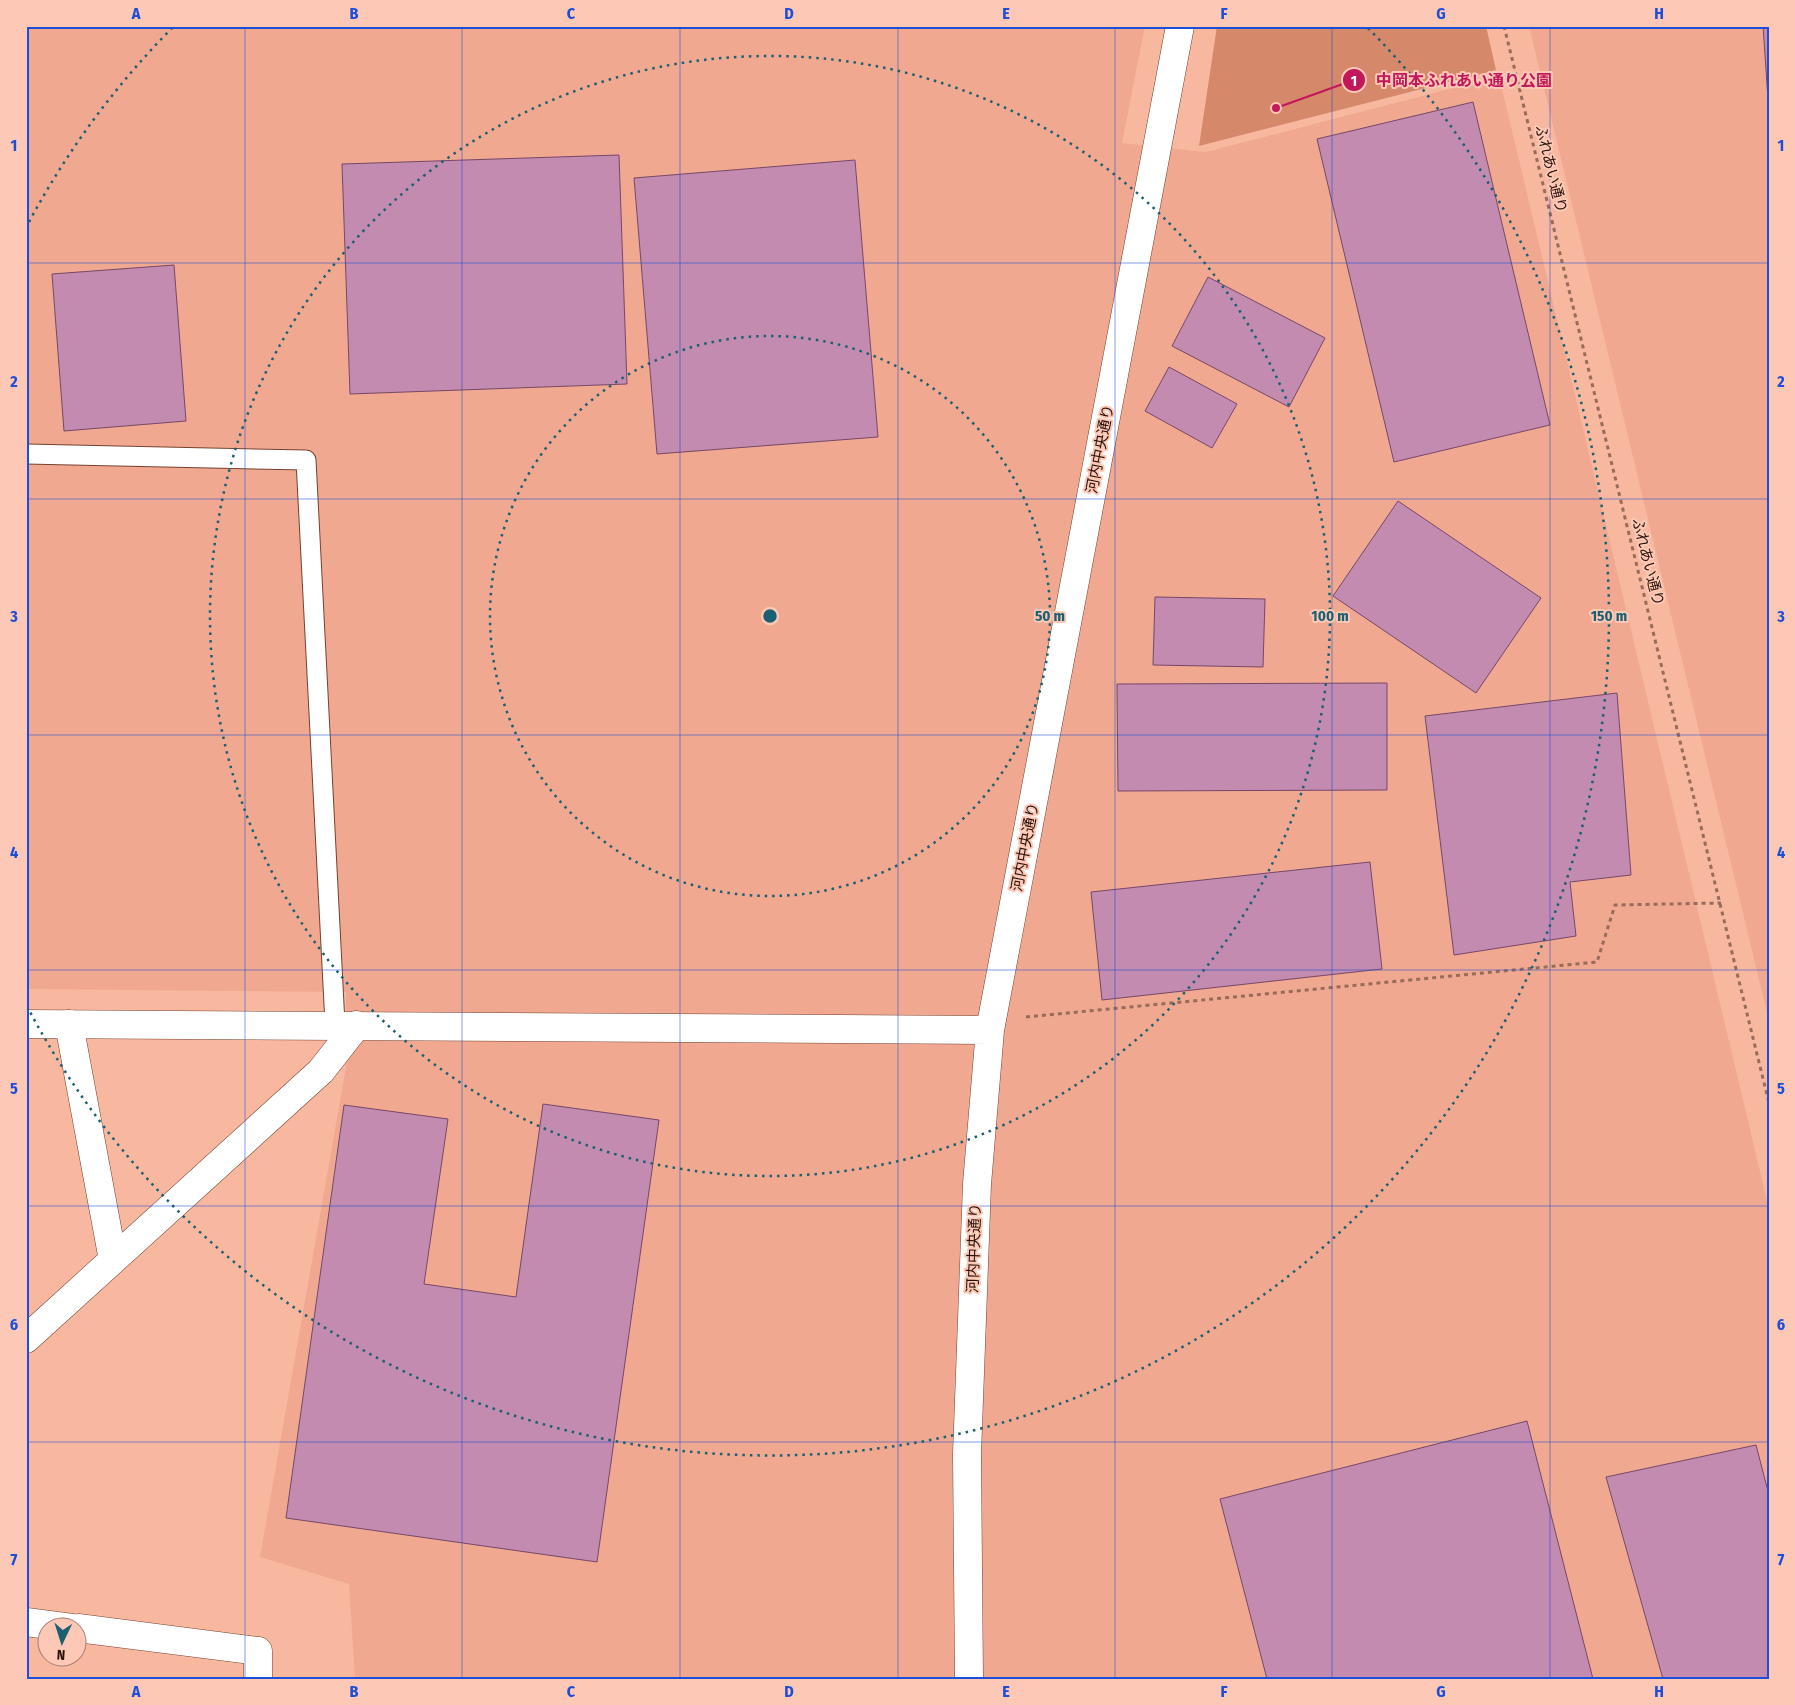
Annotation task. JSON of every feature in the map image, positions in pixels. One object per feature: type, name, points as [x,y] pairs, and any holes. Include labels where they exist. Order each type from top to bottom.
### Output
[{"type":"street","name":"河内中央通り","points":[[969,1679],[967,1454],[976,1184],[990,1030],[1180,26]]},
{"type":"street","points":[[26,1024],[990,1030]]},
{"type":"street","points":[[69,1024],[113,1260]]},
{"type":"street","points":[[26,1339],[321,1071],[346,1025]]},
{"type":"street","points":[[88,1629],[258,1652],[258,1679]]},
{"type":"lane","points":[[26,454],[306,460],[346,1025]]},
{"type":"path","name":"ふれあい通り","points":[[1504,26],[1769,1103]]},
{"type":"path","points":[[998,987],[1024,992],[1022,1018],[1597,962],[1615,905],[1721,903]]},
{"type":"shaded area","points":[[26,26],[1145,26],[1122,143],[1206,152],[1499,76],[1769,1209],[1769,1679],[355,1679],[349,1584],[260,1557],[346,1067],[346,992],[26,989]]},
{"type":"shaded area","points":[[1217,26],[1486,26],[1496,70],[1199,146]]},
{"type":"shaded area","points":[[1529,26],[1769,26],[1769,1021]]},
{"type":"building","points":[[1763,26],[1769,26],[1769,114]]},
{"type":"building","points":[[1473,102],[1550,425],[1394,462],[1317,139]]},
{"type":"building","points":[[619,155],[627,384],[350,394],[342,164]]},
{"type":"building","points":[[855,160],[878,437],[657,454],[634,178]]},
{"type":"building","points":[[174,265],[186,421],[64,431],[52,274]]},
{"type":"building","points":[[1208,277],[1325,338],[1289,407],[1172,346]]},
{"type":"building","points":[[1169,367],[1237,404],[1212,448],[1145,411]]},
{"type":"building","points":[[1398,501],[1541,598],[1476,693],[1333,596]]},
{"type":"building","points":[[1155,597],[1265,599],[1263,667],[1153,665]]},
{"type":"building","points":[[1387,683],[1387,790],[1118,791],[1117,684]]},
{"type":"building","points":[[1617,693],[1631,875],[1570,882],[1576,936],[1454,955],[1425,716]]},
{"type":"building","points":[[1370,862],[1382,969],[1102,1000],[1091,892]]},
{"type":"building","points":[[543,1104],[659,1120],[597,1562],[286,1518],[344,1105],[448,1119],[424,1284],[516,1297]]},
{"type":"building","points":[[1527,1421],[1593,1679],[1267,1679],[1220,1499]]},
{"type":"building","points":[[1756,1445],[1769,1495],[1769,1679],[1663,1679],[1606,1477]]},
{"type":"place","name":"中岡本ふれあい通り公園","points":[[1276,108]]}]
